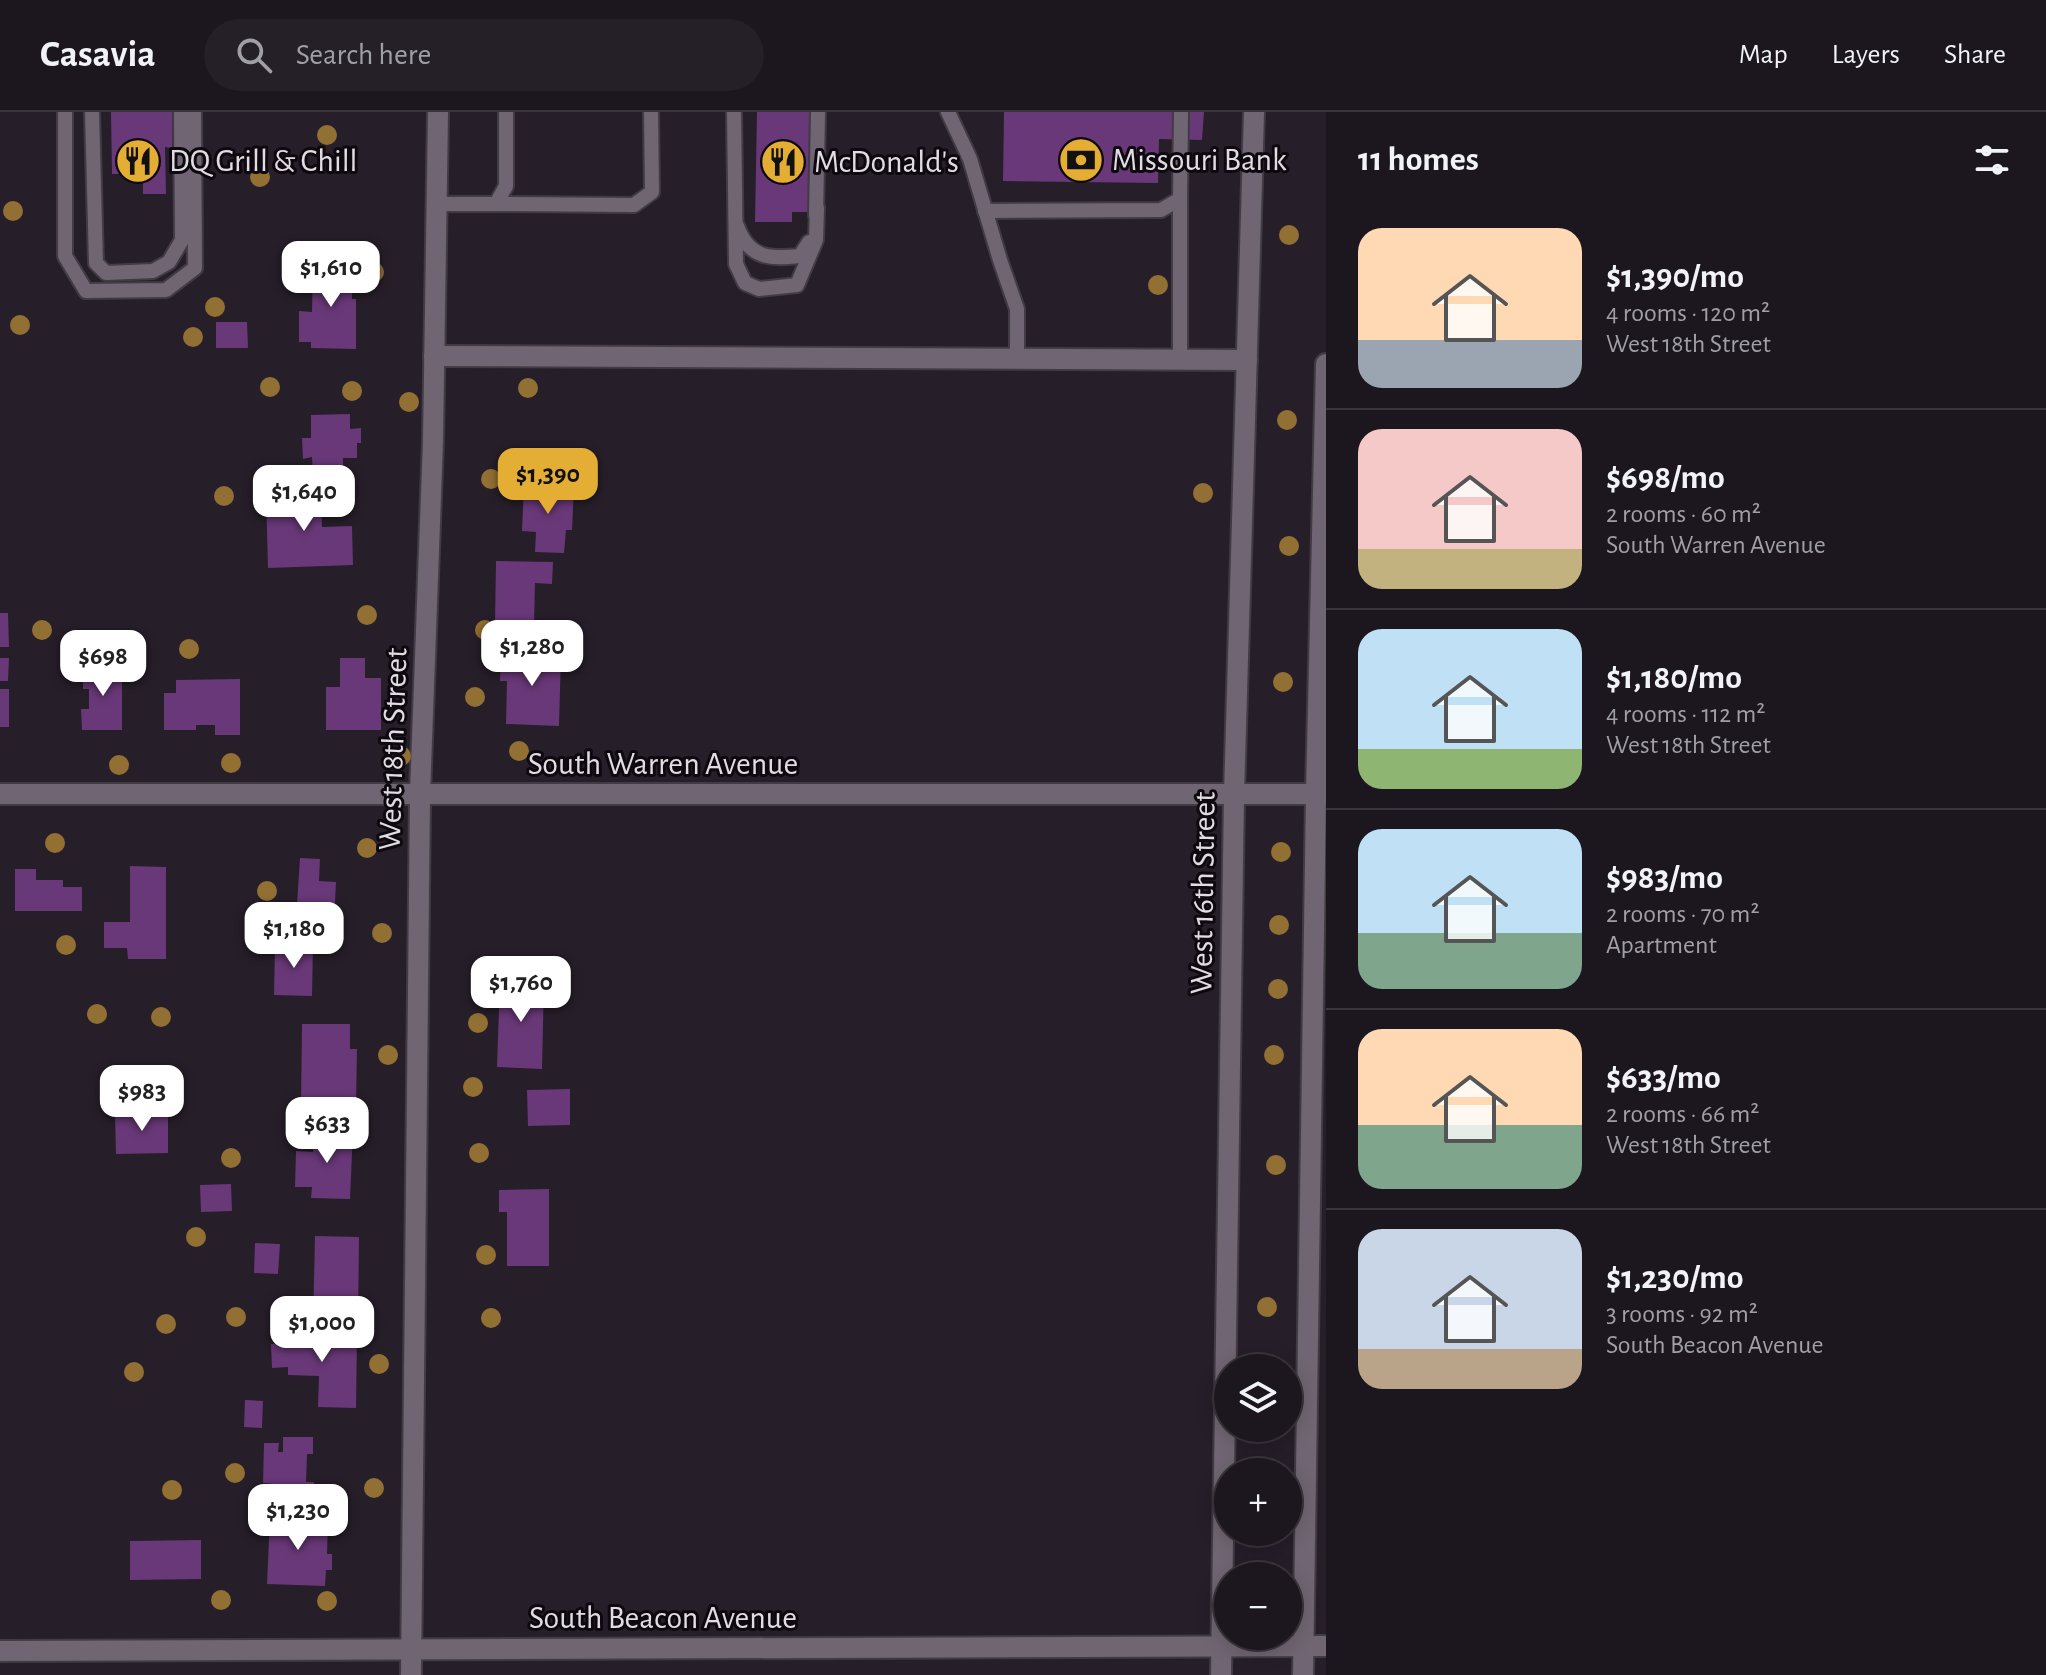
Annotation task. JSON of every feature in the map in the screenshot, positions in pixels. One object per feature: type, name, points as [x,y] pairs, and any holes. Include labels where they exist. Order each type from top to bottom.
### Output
[{"type":"street","name":"West 18th Street","points":[[411,1675],[420,794],[434,356],[438,112]]},
{"type":"street","name":"West 16th Street","points":[[1222,1562],[1234,795],[1254,112]]},
{"type":"street","points":[[434,356],[1247,360]]},
{"type":"street","points":[[1303,1675],[1321,794],[1326,364]]},
{"type":"street","name":"South Warren Avenue","points":[[0,794],[1321,794]]},
{"type":"street","name":"South Beacon Avenue","points":[[0,1651],[1214,1646]]},
{"type":"street","name":"South Beacon Avenue","points":[[1304,1646],[1326,1646]]},
{"type":"street","name":"West 16th Street","points":[[1221,1650],[1221,1675]]},
{"type":"lane","points":[[65,112],[65,256],[86,291],[166,290],[195,268],[194,112]]},
{"type":"lane","points":[[92,112],[96,263],[106,273],[153,271],[169,262],[182,240],[181,112]]},
{"type":"lane","points":[[496,204],[506,186],[506,112]]},
{"type":"lane","points":[[437,204],[634,205],[652,192],[651,112]]},
{"type":"lane","points":[[734,112],[736,264],[745,283],[759,289],[797,285],[816,240],[818,112]]},
{"type":"lane","points":[[948,112],[970,159],[1017,309],[1017,359]]},
{"type":"lane","points":[[1180,360],[1181,112]]},
{"type":"lane","points":[[985,211],[1161,210],[1180,199]]},
{"type":"lane","points":[[735,222],[753,251],[771,258],[800,256],[814,234],[817,208]]},
{"type":"building","name":"DQ Grill & Chill","points":[[111,112],[172,112],[172,148],[165,147],[166,194],[143,194],[143,174],[112,174]]},
{"type":"building","name":"McDonald's","points":[[757,112],[811,112],[809,212],[792,212],[792,222],[755,222]]},
{"type":"building","name":"Missouri Bank","points":[[1004,112],[1204,112],[1202,140],[1159,139],[1158,183],[1003,181]]},
{"type":"building","points":[[313,262],[352,263],[356,349],[311,348],[311,342],[299,342],[299,311],[312,312]]},
{"type":"building","points":[[216,322],[247,322],[248,348],[216,348]]},
{"type":"building","points":[[350,414],[350,429],[361,428],[357,458],[343,458],[343,474],[313,475],[312,457],[303,459],[302,438],[311,438],[311,415]]},
{"type":"building","points":[[524,484],[574,487],[572,530],[566,530],[564,553],[535,552],[536,532],[522,531]]},
{"type":"building","points":[[321,491],[322,527],[352,526],[353,565],[268,568],[266,493]]},
{"type":"building","points":[[496,561],[553,562],[552,584],[535,583],[534,625],[495,624]]},
{"type":"building","points":[[0,613],[8,613],[9,647],[0,647]]},
{"type":"building","points":[[501,653],[561,655],[559,726],[506,724],[507,681],[500,681]]},
{"type":"building","points":[[0,658],[9,658],[8,681],[0,681]]},
{"type":"building","points":[[340,658],[365,658],[365,678],[381,678],[381,730],[326,730],[326,687],[340,687]]},
{"type":"building","points":[[122,665],[122,730],[82,730],[81,709],[89,709],[89,689],[83,689],[83,666]]},
{"type":"building","points":[[240,679],[240,735],[215,735],[215,725],[196,725],[196,730],[164,730],[164,693],[176,693],[176,680]]},
{"type":"building","points":[[0,689],[9,689],[9,727],[0,727]]},
{"type":"building","points":[[300,858],[320,859],[319,881],[336,882],[334,922],[296,920]]},
{"type":"building","points":[[130,866],[166,867],[166,959],[128,959],[127,948],[104,948],[104,922],[130,922]]},
{"type":"building","points":[[15,869],[36,869],[36,880],[63,880],[63,887],[82,887],[82,911],[15,911]]},
{"type":"building","points":[[275,944],[313,944],[312,996],[274,995]]},
{"type":"building","points":[[500,980],[544,981],[542,1069],[497,1067]]},
{"type":"building","points":[[302,1024],[350,1024],[350,1049],[357,1049],[356,1106],[301,1105]]},
{"type":"building","points":[[570,1089],[570,1125],[528,1126],[527,1090]]},
{"type":"building","points":[[168,1112],[168,1153],[116,1154],[115,1113]]},
{"type":"building","points":[[314,1129],[353,1130],[350,1199],[311,1198],[312,1187],[295,1187],[296,1151],[313,1152]]},
{"type":"building","points":[[231,1184],[232,1211],[201,1212],[200,1185]]},
{"type":"building","points":[[549,1189],[549,1266],[507,1266],[507,1212],[499,1212],[499,1190]]},
{"type":"building","points":[[315,1236],[359,1237],[358,1324],[313,1323]]},
{"type":"building","points":[[255,1243],[280,1244],[278,1274],[254,1273]]},
{"type":"building","points":[[284,1330],[330,1331],[330,1336],[357,1336],[356,1408],[318,1407],[319,1376],[288,1375],[288,1367],[272,1368],[271,1344],[288,1344]]},
{"type":"building","points":[[245,1400],[263,1401],[262,1428],[244,1427]]},
{"type":"building","points":[[283,1437],[313,1437],[313,1454],[307,1454],[306,1482],[314,1482],[313,1495],[274,1494],[274,1484],[263,1483],[264,1443],[279,1443],[278,1452],[283,1452]]},
{"type":"building","points":[[270,1517],[328,1519],[327,1554],[332,1554],[332,1570],[326,1570],[325,1586],[267,1584]]},
{"type":"building","points":[[201,1540],[201,1579],[130,1580],[130,1541]]},
{"type":"place","name":"Missouri Bank","points":[[1081,160]]},
{"type":"place","name":"DQ Grill & Chill","points":[[138,161]]},
{"type":"place","name":"McDonald's","points":[[783,162]]}]
